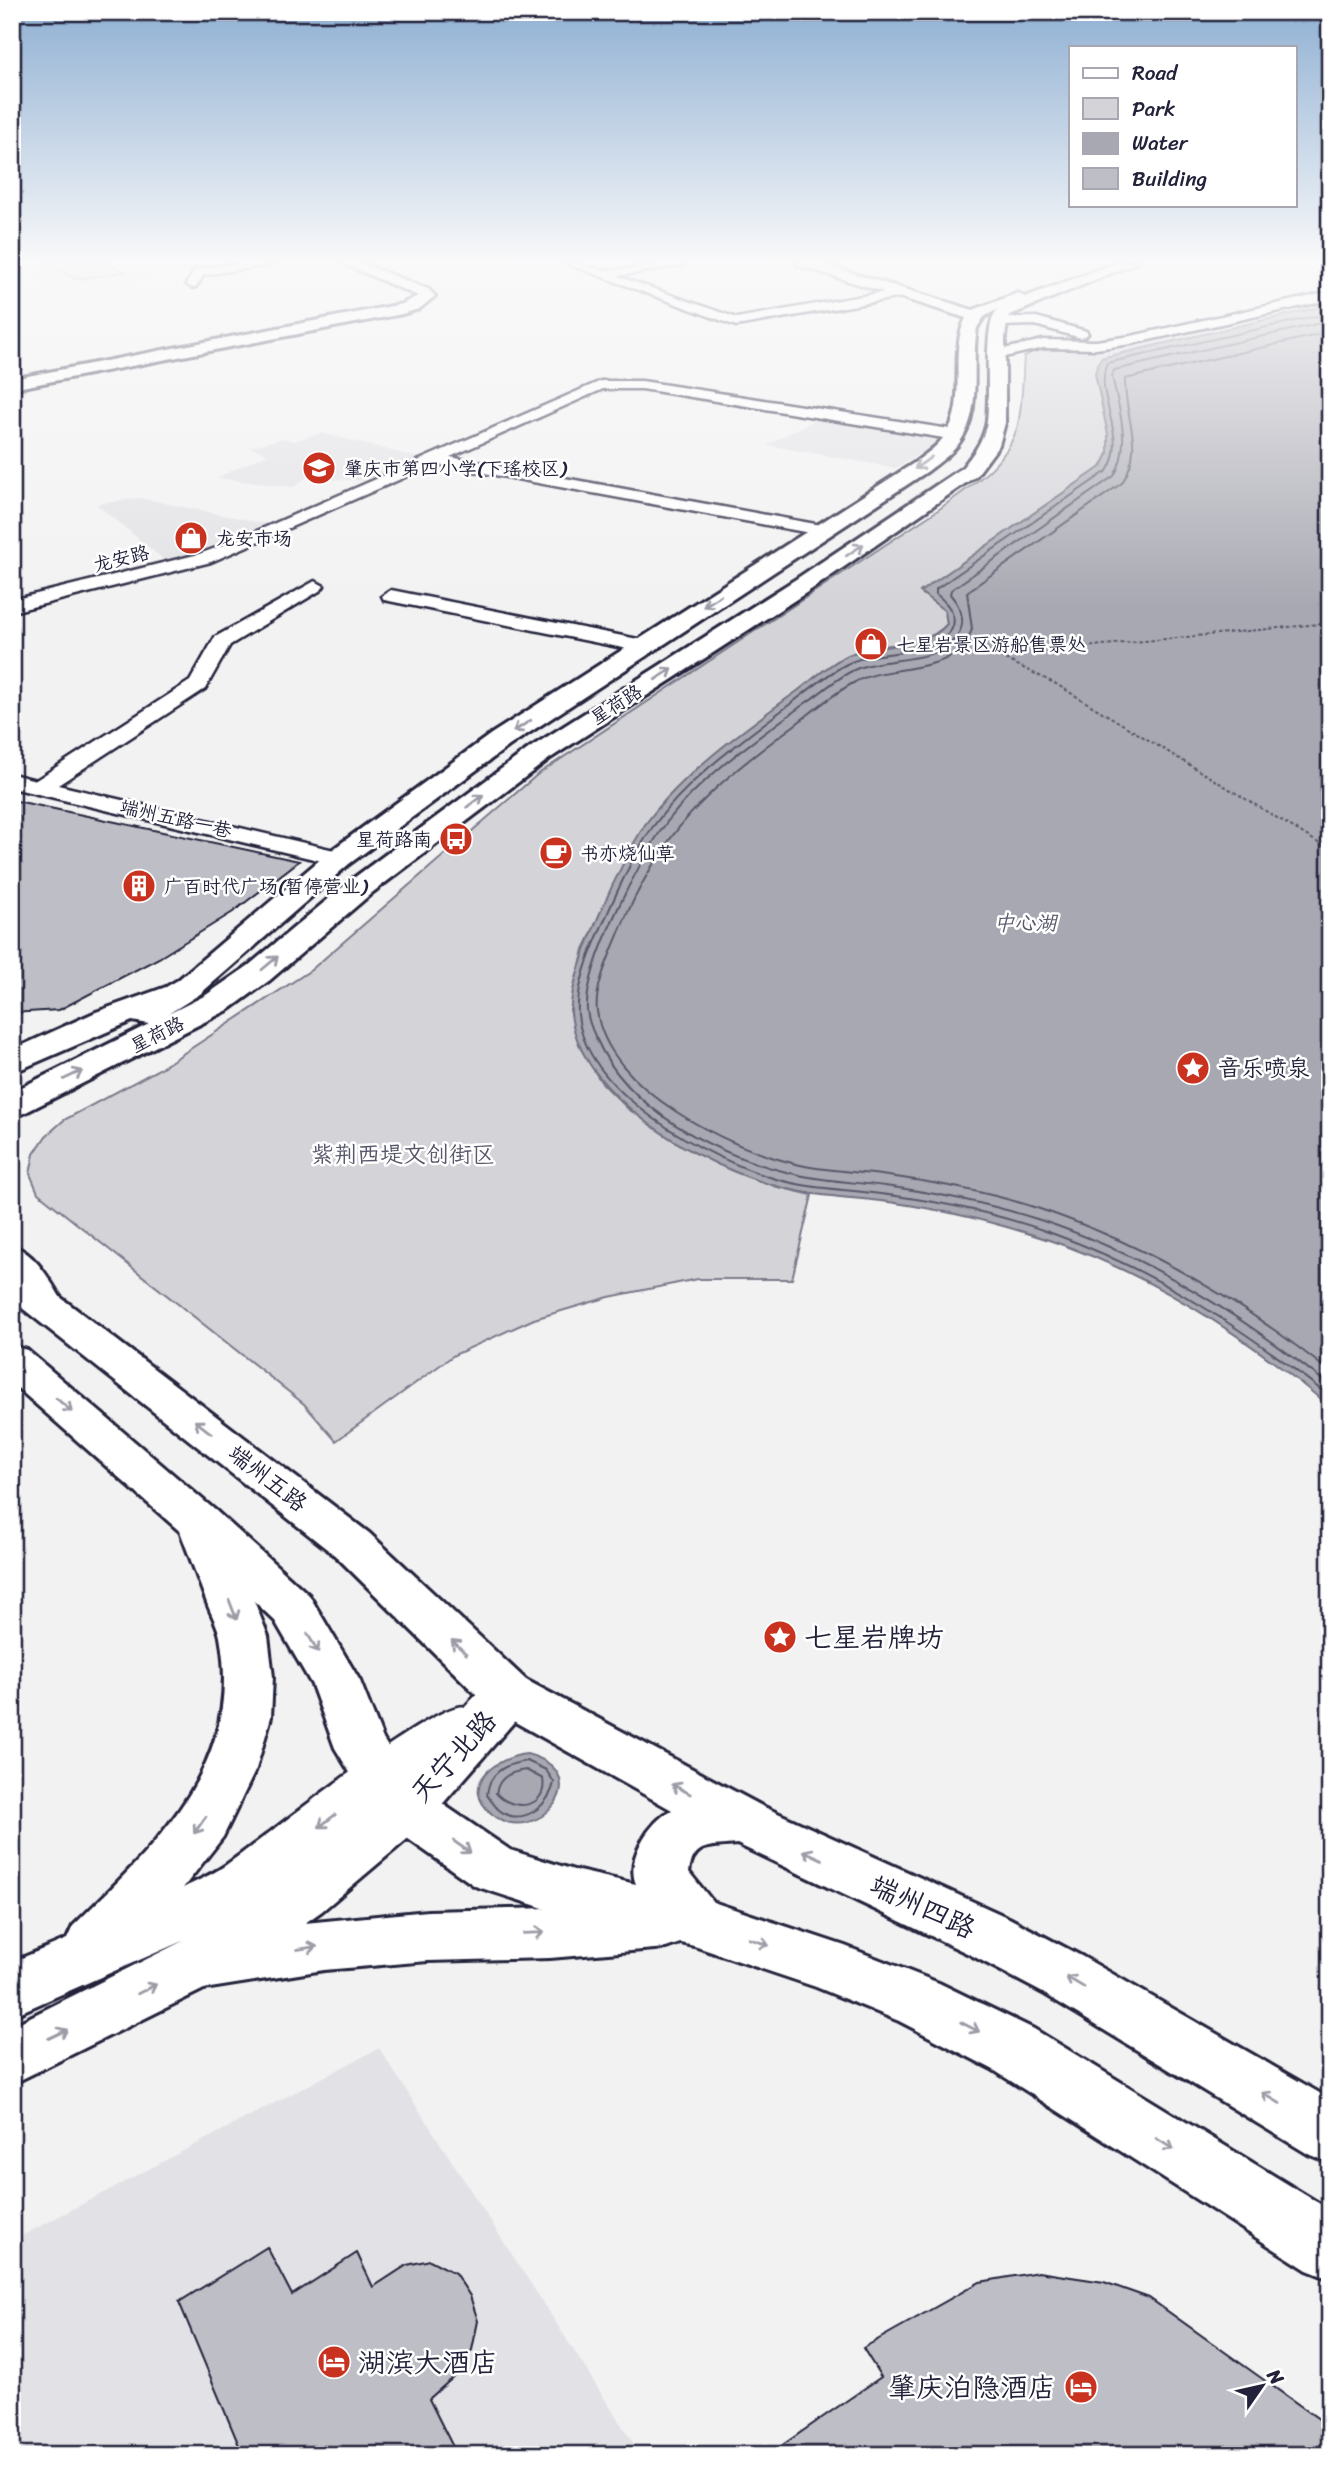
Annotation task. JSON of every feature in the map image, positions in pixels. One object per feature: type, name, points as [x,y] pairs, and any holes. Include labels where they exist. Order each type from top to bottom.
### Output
[{"type":"street","points":[[12,384],[48,377]]},
{"type":"street","points":[[956,436],[964,417],[971,377]]},
{"type":"street","name":"星荷路","points":[[12,1106],[218,1002],[259,973],[362,886],[540,753],[804,584],[969,472],[990,445],[996,423],[992,377]]},
{"type":"street","name":"龙安路","points":[[12,606],[205,558],[261,536],[589,389],[613,383],[642,385],[956,436]]},
{"type":"street","name":"星荷路","points":[[12,1079],[129,1024],[189,987],[339,858],[500,740],[920,467],[956,436]]},
{"type":"street","points":[[433,458],[821,530]]},
{"type":"street","points":[[880,491],[929,499]]},
{"type":"street","points":[[753,574],[804,584]]},
{"type":"street","points":[[40,787],[198,685],[222,641],[315,586]]},
{"type":"street","points":[[391,596],[643,646]]},
{"type":"street","name":"端州五路一巷","points":[[12,781],[339,858]]},
{"type":"street","points":[[12,1063],[108,1019],[189,987]]},
{"type":"street","points":[[12,1258],[28,1291]]},
{"type":"street","name":"端州五路","points":[[28,1291],[353,1545],[508,1694]]},
{"type":"street","points":[[12,1360],[200,1523],[292,1608],[335,1681],[361,1748],[393,1793],[494,1869],[574,1894],[694,1921],[825,1964],[919,2001],[1013,2049],[1330,2246]]},
{"type":"street","points":[[79,1958],[155,1882],[204,1821],[230,1769],[246,1717],[248,1677],[244,1636],[200,1523]]},
{"type":"street","name":"天宁北路","points":[[12,2056],[191,1967],[303,1894],[393,1793],[508,1694]]},
{"type":"street","name":"端州四路","points":[[508,1694],[741,1821],[989,1936],[1051,1968],[1330,2133]]},
{"type":"street","name":"天宁北路","points":[[12,1990],[79,1958],[195,1909],[243,1884],[393,1793]]},
{"type":"street","points":[[694,1921],[661,1878],[665,1848],[687,1827],[741,1821]]},
{"type":"street","points":[[191,1967],[337,1944],[428,1936],[551,1933],[694,1921]]},
{"type":"shaded area","points":[[818,418],[944,439],[896,468],[767,445]]},
{"type":"shaded area","name":"肇庆市第四小学(下瑶校区)","points":[[321,433],[420,458],[371,481],[306,478],[294,487],[216,478],[268,454],[250,447],[283,438],[294,441]]},
{"type":"shaded area","name":"龙安市场","points":[[140,498],[273,525],[218,551],[169,564],[96,504]]},
{"type":"shaded area","points":[[379,2048],[641,2455],[12,2455],[12,2241]]},
{"type":"green space","name":"紫荆西堤文创街区","points":[[1023,377],[1096,377],[1108,434],[1108,454],[1102,466],[921,591],[945,610],[947,624],[939,631],[921,640],[868,648],[842,658],[724,747],[667,798],[645,825],[584,949],[570,1010],[581,1049],[601,1082],[629,1110],[774,1186],[812,1195],[792,1279],[698,1279],[609,1297],[534,1319],[454,1355],[336,1441],[304,1404],[38,1193],[30,1174],[34,1154],[46,1136],[64,1120],[161,1068],[311,970],[538,774],[938,510],[973,484],[995,465],[1012,442],[1021,402]]},
{"type":"water","name":"中心湖","points":[[1096,377],[1330,377],[1330,1407],[1265,1356],[1196,1310],[1084,1253],[965,1216],[902,1204],[792,1190],[750,1178],[717,1164],[650,1125],[620,1100],[596,1073],[579,1043],[571,1012],[578,971],[599,915],[637,838],[662,804],[697,768],[844,657],[870,649],[912,643],[937,633],[947,624],[945,611],[920,592],[1102,466],[1108,454],[1108,434]]},
{"type":"water","points":[[527,1754],[549,1764],[559,1777],[560,1791],[554,1805],[542,1816],[526,1823],[509,1823],[492,1814],[482,1803],[480,1783],[493,1767],[515,1756]]},
{"type":"building","name":"广百时代广场(暂停营业)","points":[[12,800],[299,861],[233,912],[159,958],[59,1010],[12,1013]]},
{"type":"building","name":"湖滨大酒店","points":[[267,2247],[292,2295],[357,2253],[373,2287],[407,2265],[430,2260],[455,2273],[470,2296],[478,2321],[472,2350],[457,2374],[429,2399],[457,2455],[243,2455],[179,2302]]},
{"type":"building","name":"肇庆泊隐酒店","points":[[1038,2272],[1104,2282],[1149,2298],[1330,2427],[1330,2455],[768,2455],[881,2377],[863,2348],[980,2282]]},
{"type":"ferry route","points":[[965,642],[1029,648],[1083,647],[1330,623]]},
{"type":"ferry route","points":[[961,642],[997,655],[1056,684],[1330,850]]},
{"type":"place","name":"肇庆市第四小学(下瑶校区)","points":[[319,468]]},
{"type":"place","name":"龙安市场","points":[[191,538]]},
{"type":"place","name":"七星岩景区游船售票处","points":[[871,644]]},
{"type":"place","name":"星荷路南","points":[[456,839]]},
{"type":"place","name":"书亦烧仙草","points":[[556,853]]},
{"type":"place","name":"广百时代广场(暂停营业)","points":[[139,886]]},
{"type":"place","name":"音乐喷泉","points":[[1193,1068]]},
{"type":"place","name":"七星岩牌坊","points":[[780,1637]]},
{"type":"place","name":"湖滨大酒店","points":[[334,2362]]},
{"type":"place","name":"肇庆泊隐酒店","points":[[1081,2387]]}]
